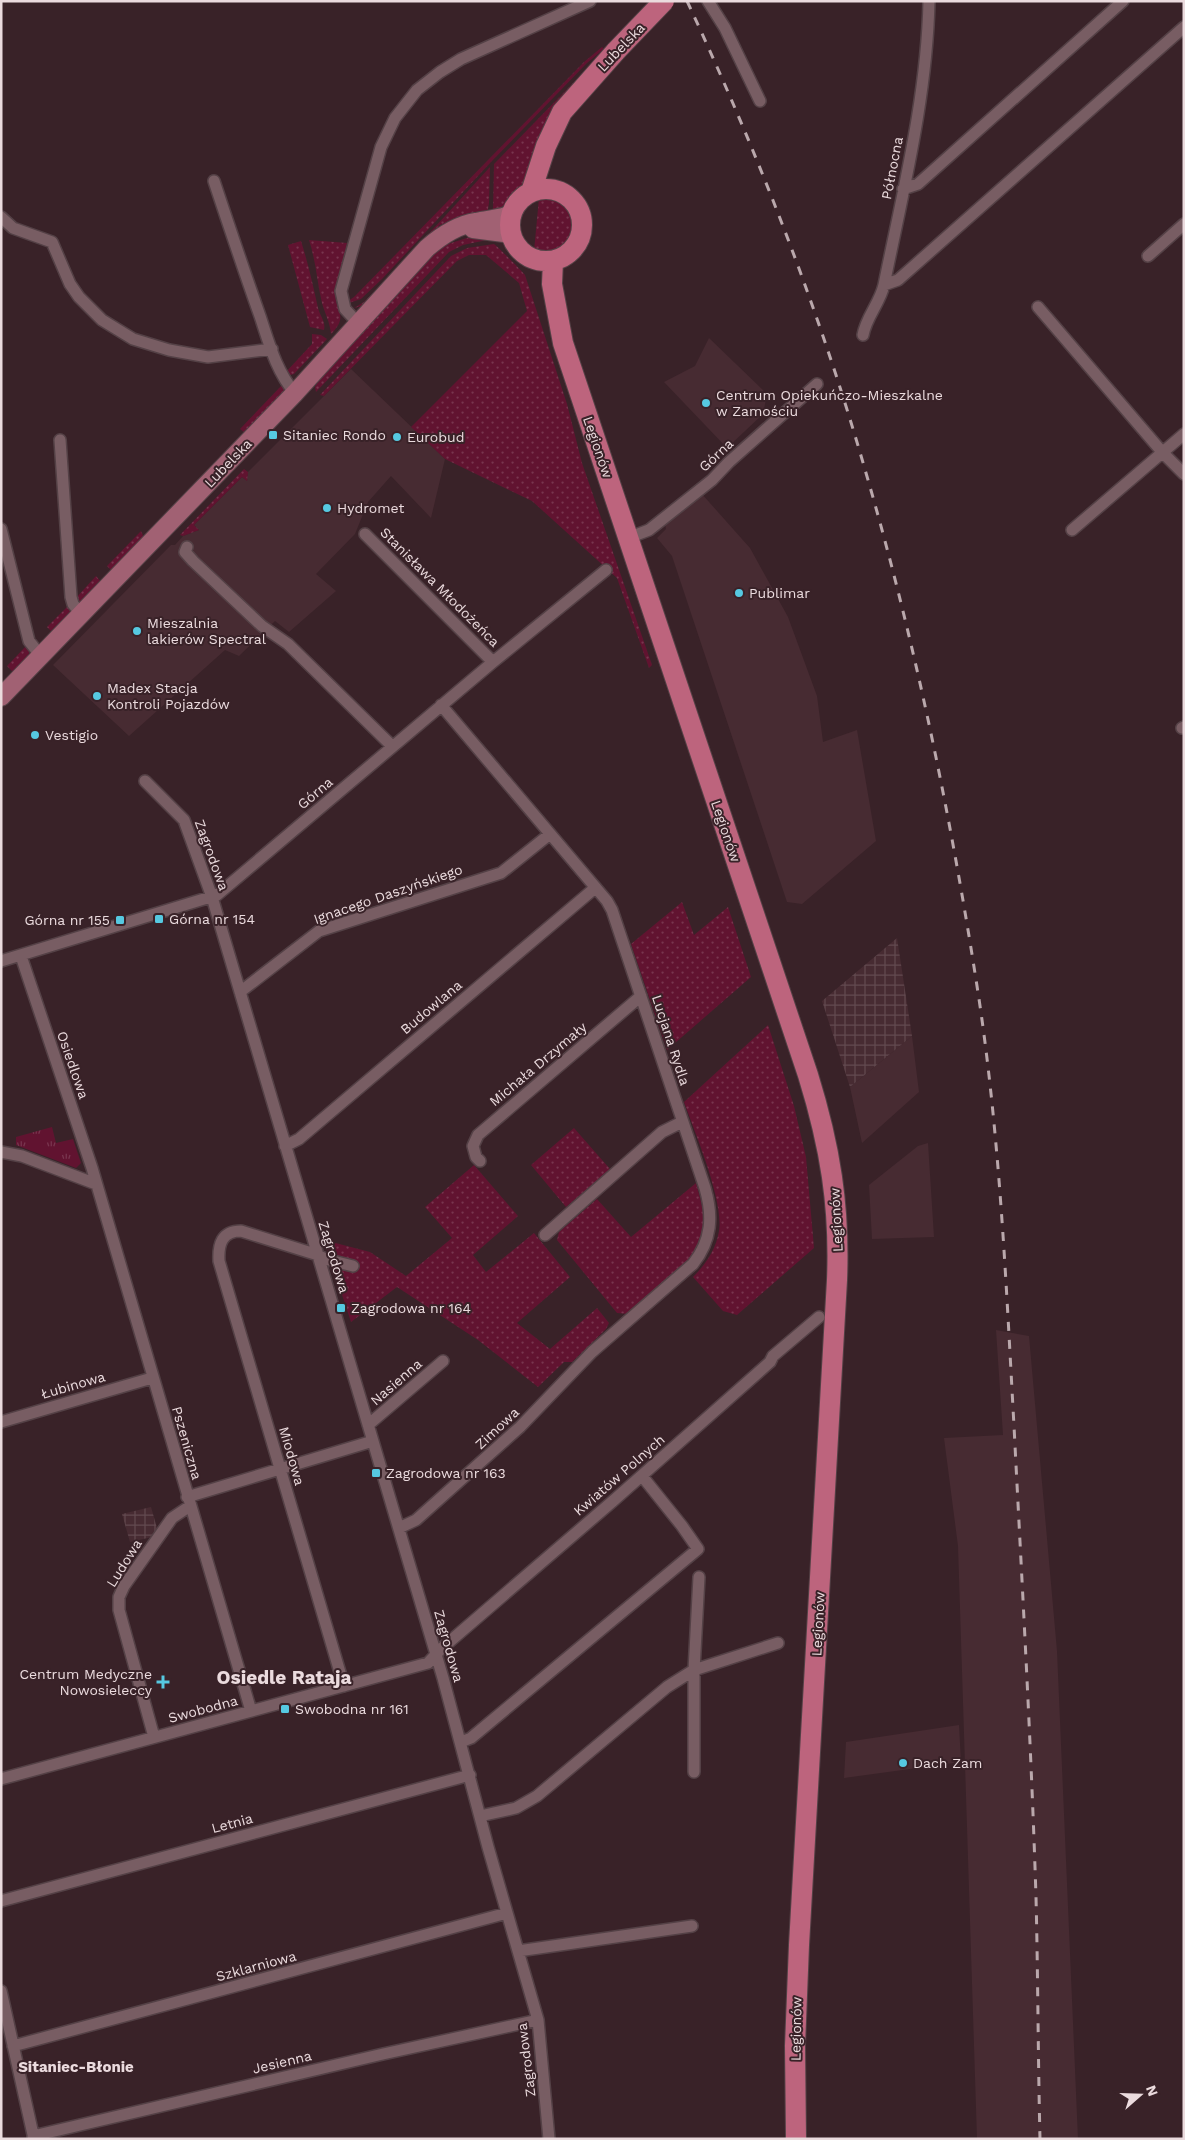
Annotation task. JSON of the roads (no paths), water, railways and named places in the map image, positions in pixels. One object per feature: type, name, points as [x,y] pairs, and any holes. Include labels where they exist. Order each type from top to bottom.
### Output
[{"type":"highway","name":"Lubelska","points":[[531,192],[553,129],[562,112],[616,51],[664,1]]},
{"type":"highway","name":"Lubelska","points":[[552,190],[549,180],[550,164],[579,93]]},
{"type":"highway","points":[[541,189],[552,190],[563,193],[572,201],[578,210],[582,222],[581,233],[573,249],[564,256],[542,261],[532,258],[519,249],[511,235],[510,224],[512,214],[519,201],[531,192],[541,189]]},
{"type":"highway","name":"Legionów","points":[[532,258],[549,315],[563,343]]},
{"type":"highway","name":"Legionów","points":[[553,260],[552,284],[563,343],[808,1075],[826,1139],[835,1196],[838,1275],[799,1955],[795,2046],[796,2139]]},
{"type":"main road","name":"Lubelska","points":[[1,697],[296,393],[428,248],[441,236],[466,224],[499,219],[512,214]]},
{"type":"main road","points":[[455,230],[490,231],[511,235]]},
{"type":"street","points":[[358,324],[345,309],[340,297],[341,291],[381,148],[401,109],[422,85],[461,59],[590,1]]},
{"type":"street","points":[[708,1],[725,28],[760,101]]},
{"type":"street","name":"Północna","points":[[863,335],[864,327],[880,299],[884,285],[924,84],[928,44],[929,1]]},
{"type":"street","points":[[903,189],[918,184],[1123,1]]},
{"type":"street","points":[[884,285],[898,280],[1184,27]]},
{"type":"street","points":[[214,181],[242,268],[282,375],[296,393]]},
{"type":"street","points":[[1,216],[13,228],[52,242],[70,284],[79,297],[102,320],[133,339],[169,350],[208,357],[272,349]]},
{"type":"street","points":[[1148,256],[1184,224]]},
{"type":"street","points":[[1038,307],[1163,453],[1184,474]]},
{"type":"street","name":"Górna","points":[[628,538],[649,530],[712,480],[729,462],[817,384]]},
{"type":"street","points":[[1072,530],[1184,434]]},
{"type":"street","points":[[60,440],[72,597],[73,604],[81,614]]},
{"type":"street","points":[[1,529],[29,641],[41,656]]},
{"type":"street","name":"Stanisława Młodożeńca","points":[[366,534],[493,662]]},
{"type":"street","points":[[187,547],[184,552],[193,561],[262,626],[288,644],[392,746]]},
{"type":"street","name":"Górna","points":[[1,961],[212,897],[606,570]]},
{"type":"street","name":"Lucjana Rydla","points":[[441,705],[612,910],[708,1199],[710,1232],[706,1243],[693,1264],[610,1336],[563,1381]]},
{"type":"street","name":"Zagrodowa","points":[[145,781],[184,820],[212,897],[284,1146],[436,1653],[538,2020],[549,2139]]},
{"type":"street","name":"Ignacego Daszyńskiego","points":[[240,992],[319,931],[501,873],[550,834]]},
{"type":"street","name":"Budowlana","points":[[284,1146],[299,1139],[595,888]]},
{"type":"street","name":"Osiedlowa","points":[[21,956],[96,1184]]},
{"type":"street","name":"Michała Drzymały","points":[[480,1161],[476,1157],[472,1146],[478,1135],[641,996]]},
{"type":"street","points":[[545,1235],[662,1132],[682,1122]]},
{"type":"street","points":[[1,1152],[22,1156],[96,1184]]},
{"type":"street","name":"Pszeniczna","points":[[96,1184],[251,1711]]},
{"type":"street","name":"Miodowa","points":[[318,1255],[241,1231],[235,1231],[224,1236],[220,1244],[219,1261],[344,1686]]},
{"type":"street","points":[[318,1255],[325,1259],[353,1266]]},
{"type":"street","name":"Kwiatów Polnych","points":[[436,1653],[642,1476],[770,1362],[773,1356],[819,1317]]},
{"type":"street","name":"Nasienna","points":[[368,1425],[443,1361]]},
{"type":"street","name":"Łubinowa","points":[[1,1422],[152,1378]]},
{"type":"street","name":"Zimowa","points":[[399,1528],[416,1520],[468,1474],[520,1427],[563,1381]]},
{"type":"street","points":[[189,1501],[280,1468],[373,1441]]},
{"type":"street","points":[[461,1742],[472,1738],[698,1549],[642,1476]]},
{"type":"street","name":"Ludowa","points":[[154,1737],[119,1610],[119,1602],[124,1586],[172,1518],[189,1501]]},
{"type":"street","points":[[694,1772],[694,1670],[699,1577]]},
{"type":"street","points":[[480,1816],[516,1808],[538,1796],[667,1687],[694,1670],[778,1643]]},
{"type":"street","name":"Swobodna","points":[[1,1779],[428,1663],[435,1658],[436,1653]]},
{"type":"street","name":"Letnia","points":[[1,1901],[470,1775]]},
{"type":"street","name":"Szklarniowa","points":[[13,2046],[507,1913]]},
{"type":"street","points":[[518,1951],[692,1926]]},
{"type":"street","points":[[1,1991],[33,2137]]},
{"type":"street","name":"Jesienna","points":[[33,2137],[383,2054],[538,2020]]},
{"type":"railway","points":[[687,1],[738,116],[786,234],[829,353],[866,473],[917,668],[945,800],[979,999],[992,1105],[1005,1265],[1034,1838],[1040,2139]]},
{"type":"place","name":"Centrum Opiekuńczo-Mieszkalne w Zamościu","points":[[706,403]]},
{"type":"place","name":"Sitaniec Rondo","points":[[273,435]]},
{"type":"place","name":"Eurobud","points":[[397,437]]},
{"type":"place","name":"Hydromet","points":[[327,508]]},
{"type":"place","name":"Publimar","points":[[739,593]]},
{"type":"place","name":"Mieszalnia lakierów Spectral","points":[[137,631]]},
{"type":"place","name":"Madex Stacja Kontroli Pojazdów","points":[[97,696]]},
{"type":"place","name":"Vestigio","points":[[35,735]]},
{"type":"place","name":"Górna nr 154","points":[[159,919]]},
{"type":"place","name":"Górna nr 155","points":[[120,920]]},
{"type":"place","name":"Zagrodowa nr 164","points":[[341,1308]]},
{"type":"place","name":"Zagrodowa nr 163","points":[[376,1473]]},
{"type":"place","name":"Centrum Medyczne Nowosieleccy","points":[[163,1682]]},
{"type":"place","name":"Swobodna nr 161","points":[[285,1709]]},
{"type":"place","name":"Dach Zam","points":[[903,1763]]},
{"type":"district","name":"Osiedle Rataja","points":[[284,1677]]},
{"type":"district","name":"Sitaniec-Błonie","points":[[76,2067]]}]
